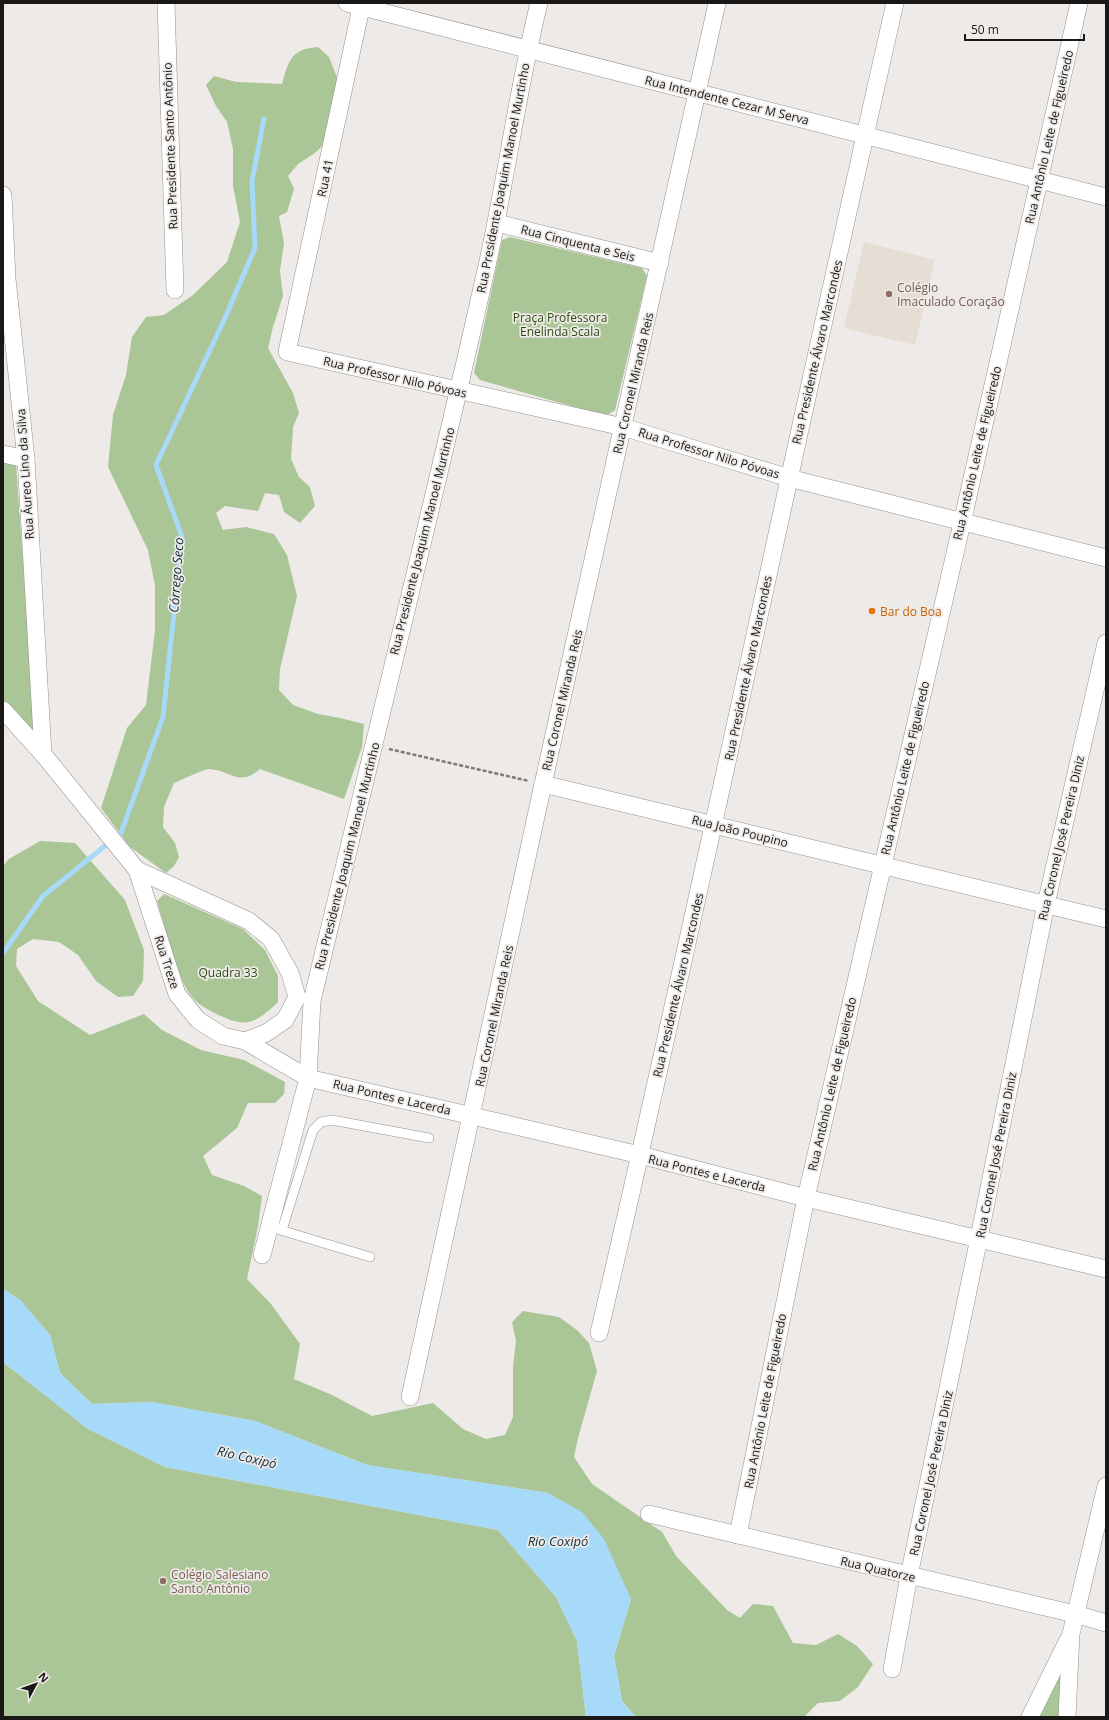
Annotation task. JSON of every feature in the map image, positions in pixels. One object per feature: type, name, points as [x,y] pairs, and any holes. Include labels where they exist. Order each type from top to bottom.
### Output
[{"type":"street","name":"Rua Presidente Santo Antônio","points":[[166,3],[175,290]]},
{"type":"street","name":"Rua Presidente Joaquim Manoel Murtinho","points":[[262,1254],[276,1228],[308,1078],[304,999],[373,745],[458,391],[496,223],[527,49],[539,3]]},
{"type":"street","name":"Rua Coronel Miranda Reis","points":[[410,1397],[473,1116],[543,784],[718,3]]},
{"type":"street","name":"Rua Presidente Álvaro Marcondes","points":[[599,1333],[714,825],[789,478],[895,3]]},
{"type":"street","name":"Rua Antônio Leite de Figueiredo","points":[[738,1535],[806,1198],[962,522],[1079,3]]},
{"type":"street","name":"Rua Intendente Cezar M Serva","points":[[357,4],[697,93],[1106,197]]},
{"type":"street","name":"Rua 41","points":[[287,352],[357,4]]},
{"type":"street","name":"Rua Áureo Lino da Silva","points":[[3,195],[5,278],[26,459],[43,754]]},
{"type":"street","name":"Rua Cinquenta e Seis","points":[[496,223],[660,263]]},
{"type":"street","name":"Rua Professor Nilo Póvoas","points":[[287,352],[623,427],[789,478],[1106,558]]},
{"type":"street","points":[[3,454],[26,459]]},
{"type":"street","name":"Rua Coronel José Pereira Diniz","points":[[892,1669],[909,1576],[1046,904],[1106,643]]},
{"type":"street","name":"Rua Treze","points":[[3,710],[43,754],[133,865],[177,994],[198,1020],[223,1036],[245,1041],[308,1078]]},
{"type":"street","name":"Rua João Poupino","points":[[543,784],[1106,919]]},
{"type":"street","name":"Rua Treze","points":[[133,865],[249,922],[271,939],[304,999]]},
{"type":"street","points":[[245,1041],[266,1033],[285,1020],[304,999]]},
{"type":"street","name":"Rua Pontes e Lacerda","points":[[308,1078],[473,1116],[806,1198],[1106,1269]]},
{"type":"street","points":[[1067,1717],[1071,1634],[1106,1486]]},
{"type":"street","name":"Rua Quatorze","points":[[650,1514],[1075,1614],[1106,1623]]},
{"type":"street","points":[[1030,1717],[1071,1634]]},
{"type":"lane","points":[[370,1257],[276,1228],[313,1130],[321,1122],[332,1120],[429,1138]]},
{"type":"path","points":[[373,745],[543,784]]},
{"type":"shaded area","name":"Colégio Imaculado Coração","points":[[864,242],[935,260],[915,345],[844,328]]},
{"type":"green space","points":[[318,47],[329,57],[338,80],[328,140],[315,153],[298,164],[288,176],[294,189],[287,212],[279,216],[284,243],[280,271],[283,296],[268,348],[293,393],[299,413],[293,427],[291,459],[299,477],[310,487],[315,506],[300,523],[284,512],[279,495],[265,493],[258,511],[225,506],[216,513],[223,530],[246,527],[274,534],[287,555],[297,596],[280,669],[279,690],[293,705],[318,714],[364,724],[362,747],[344,799],[260,769],[246,777],[240,777],[217,770],[207,769],[174,783],[164,807],[163,827],[175,843],[179,857],[174,866],[166,873],[130,847],[101,808],[127,728],[146,705],[155,630],[155,586],[148,550],[108,467],[113,415],[126,375],[132,337],[146,317],[164,315],[193,295],[227,262],[240,222],[233,186],[233,149],[227,122],[216,106],[206,85],[214,76],[236,82],[282,84],[292,57],[302,50]]},
{"type":"green space","name":"Praça Professora Enelinda Scala","points":[[510,237],[642,268],[647,276],[615,410],[606,416],[480,380],[474,373],[502,240]]},
{"type":"green space","points":[[3,462],[16,465],[35,725],[32,735],[3,703]]},
{"type":"green space","points":[[40,841],[75,843],[125,900],[144,950],[143,981],[133,996],[118,997],[96,981],[78,955],[59,942],[33,939],[17,949],[16,966],[38,1001],[90,1035],[144,1014],[162,1030],[201,1050],[244,1060],[285,1082],[284,1094],[275,1103],[248,1103],[237,1128],[203,1156],[212,1175],[244,1186],[262,1196],[258,1226],[247,1279],[271,1304],[300,1344],[294,1379],[332,1395],[372,1416],[433,1403],[463,1429],[486,1439],[505,1435],[513,1417],[513,1366],[516,1341],[512,1322],[523,1311],[559,1317],[577,1330],[589,1343],[597,1371],[574,1457],[592,1484],[662,1532],[676,1556],[727,1610],[740,1618],[753,1604],[773,1606],[793,1643],[816,1645],[838,1634],[857,1646],[873,1664],[858,1687],[840,1701],[818,1703],[804,1717],[636,1717],[622,1701],[614,1656],[631,1599],[548,1493],[367,1465],[255,1421],[152,1402],[92,1404],[60,1373],[50,1335],[20,1300],[3,1289],[3,866],[9,859]]},
{"type":"green space","name":"Quadra 33","points":[[164,894],[243,929],[265,950],[278,976],[278,1002],[264,1014],[252,1021],[238,1022],[221,1016],[196,1001],[181,978],[167,938],[157,901]]},
{"type":"green space","name":"Colégio Salesiano Santo Antônio","points":[[3,1362],[88,1429],[165,1467],[498,1530],[556,1597],[577,1641],[586,1717],[3,1717]]},
{"type":"green space","points":[[1066,1649],[1064,1717],[1033,1717]]},
{"type":"water","name":"Rio Coxipó","points":[[3,1289],[20,1300],[50,1335],[60,1373],[92,1404],[152,1402],[255,1421],[367,1465],[548,1493],[582,1512],[604,1539],[631,1599],[614,1656],[622,1701],[636,1717],[586,1717],[577,1641],[556,1597],[498,1530],[165,1467],[88,1429],[3,1362]]},
{"type":"waterway","name":"Córrego Seco","points":[[3,953],[43,896],[121,833],[163,717],[182,537],[156,465],[225,318],[255,248],[252,181],[264,119]]},
{"type":"place","name":"Colégio Imaculado Coração","points":[[889,294]]},
{"type":"place","name":"Bar do Boa","points":[[872,611]]},
{"type":"place","name":"Colégio Salesiano Santo Antônio","points":[[163,1581]]}]
